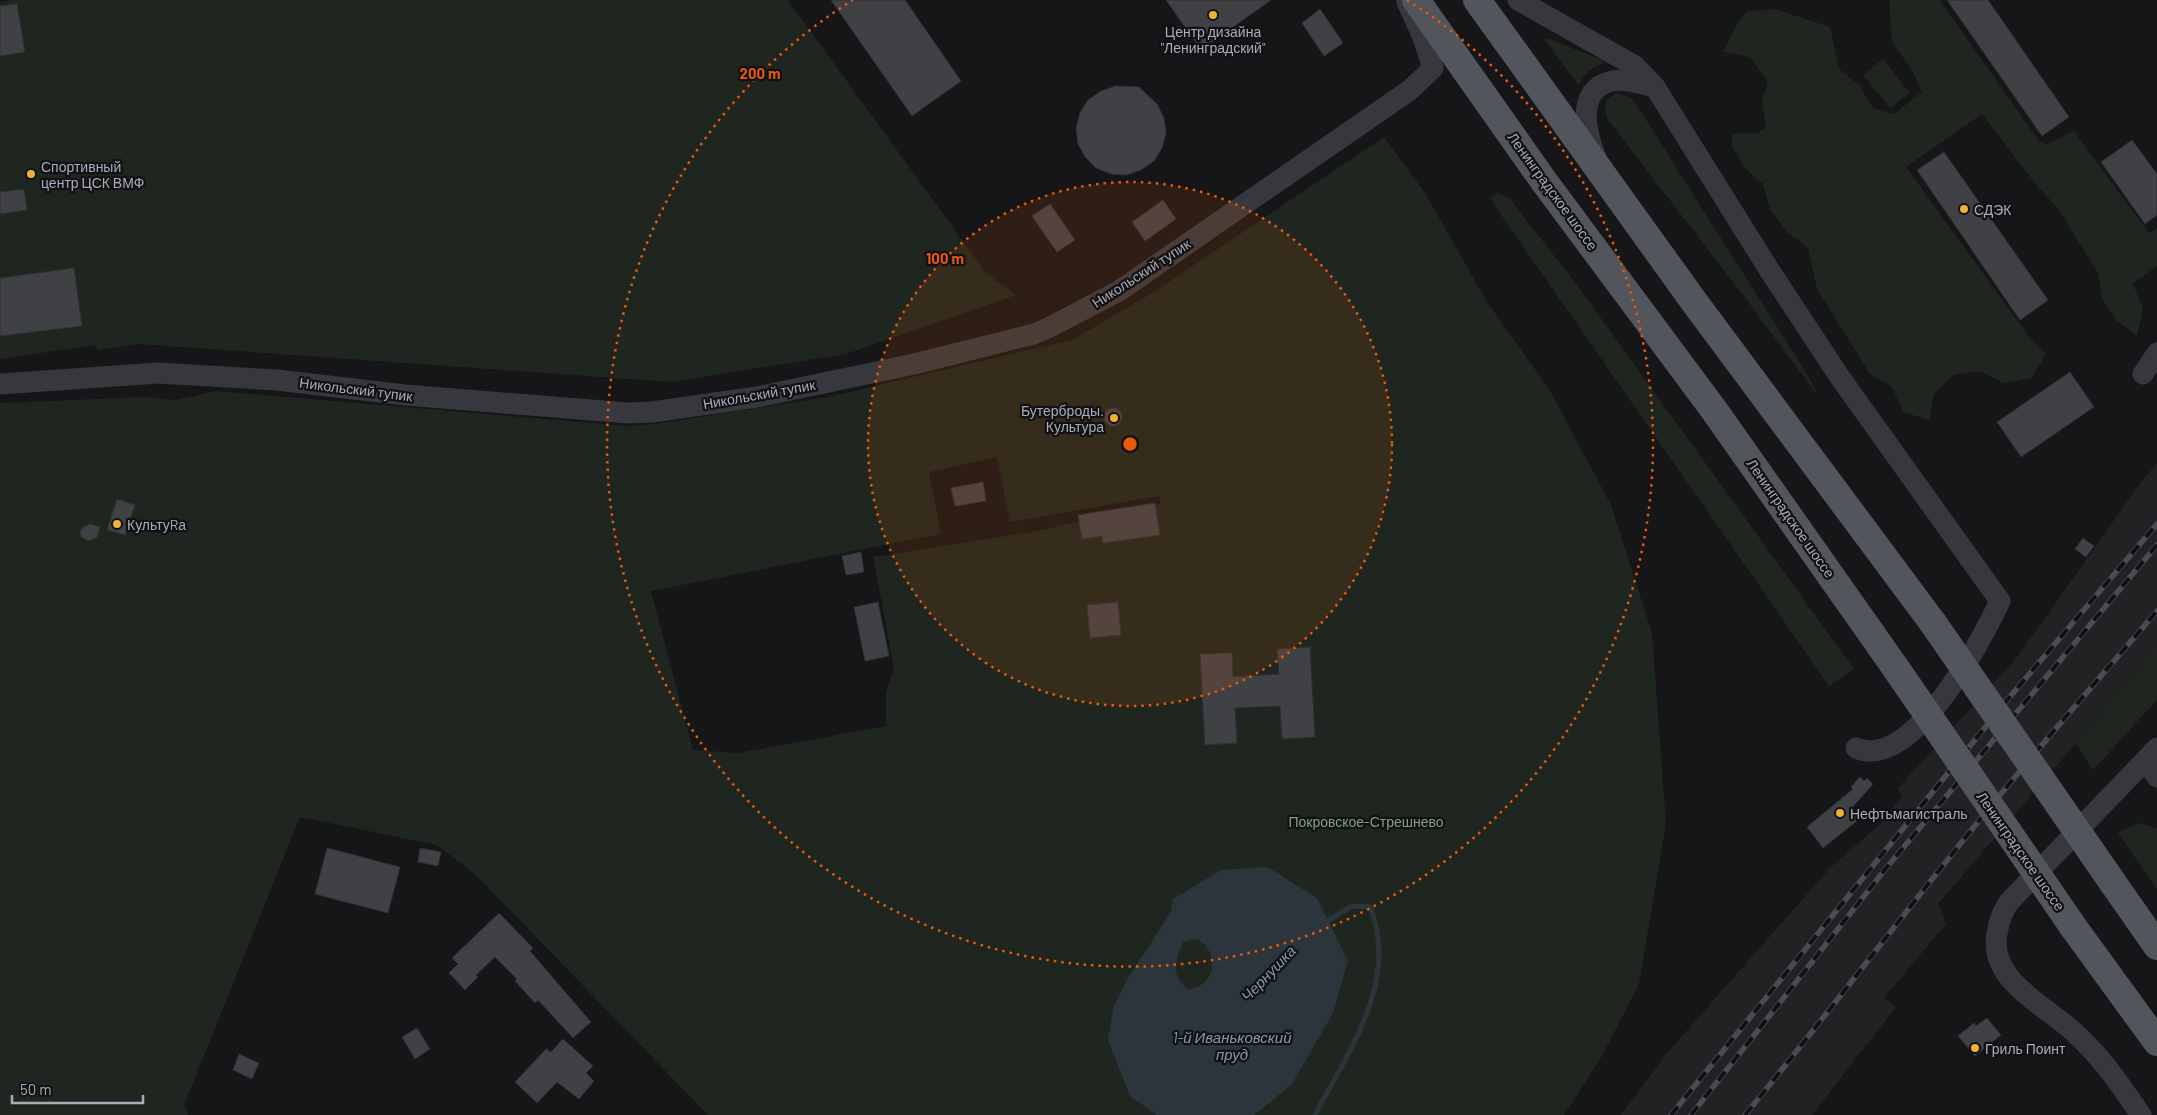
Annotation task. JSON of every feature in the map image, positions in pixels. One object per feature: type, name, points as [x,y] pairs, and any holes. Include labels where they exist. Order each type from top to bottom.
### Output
[{"type":"main road","name":"Ленинградское шоссе","points":[[1416,0],[1543,180],[1714,410],[1895,667],[2074,928],[2157,1042]]},
{"type":"main road","points":[[1477,0],[1605,179],[1933,623],[2157,946]]},
{"type":"street","name":"Никольский тупик","points":[[0,384],[158,373],[277,380],[405,396],[628,413],[652,412],[757,397],[914,364],[1034,334],[1103,300],[1397,100],[1433,68],[1422,35],[1406,0]]},
{"type":"street","points":[[1518,0],[1635,66],[1655,87],[1768,268],[1839,376],[2000,601],[1985,634],[1935,708],[1915,730],[1881,750],[1864,751],[1856,748]]},
{"type":"street","points":[[1605,179],[1590,143],[1585,116],[1588,103],[1594,92],[1603,84],[1613,80],[1629,80],[1655,87]]},
{"type":"street","points":[[2144,374],[2157,353]]},
{"type":"street","points":[[2140,1115],[2106,1065],[2076,1034],[2030,998],[2009,978],[2001,966],[1997,954],[1996,939],[2002,912],[2036,873],[2153,761]]},
{"type":"shaded area","points":[[2157,463],[2157,645],[1938,904],[1946,924],[1884,998],[1896,1007],[1812,1115],[1621,1115],[1668,1052],[1830,868],[1880,824],[1903,795],[1897,789],[2018,656],[2141,482]]},
{"type":"green space","points":[[12,0],[788,0],[986,273],[1016,295],[846,354],[671,382],[139,344],[98,350],[95,345],[0,359],[0,2]]},
{"type":"green space","points":[[1889,0],[1940,0],[2039,141],[2046,145],[2074,131],[2149,233],[2157,228],[2157,266],[2133,284],[2143,309],[2137,336],[2117,321],[2102,299],[2098,273],[2057,207],[2038,187],[1982,114],[1906,167],[2027,334],[2046,354],[2031,378],[2004,383],[1980,371],[1954,375],[1934,394],[1929,420],[1903,412],[1892,387],[1870,374],[1817,289],[1808,248],[1787,232],[1770,209],[1763,184],[1744,167],[1731,144],[1733,134],[1758,133],[1766,127],[1762,101],[1768,82],[1750,57],[1723,52],[1739,20],[1748,11],[1775,9],[1830,27],[1839,69],[1859,85],[1873,108],[1894,114],[1922,92],[1912,70],[1892,42]]},
{"type":"green space","points":[[1547,38],[1604,60],[1603,63],[1589,70],[1578,85],[1544,39]]},
{"type":"green space","points":[[1883,59],[1910,93],[1890,108],[1863,75]]},
{"type":"green space","points":[[1617,93],[1630,97],[1636,104],[1807,374],[1819,397],[1608,120],[1605,104],[1612,95]]},
{"type":"green space","name":"Покровское-Стрешнево","points":[[1384,137],[1425,193],[1487,302],[1549,389],[1611,505],[1652,633],[1666,823],[1639,984],[1602,1056],[1564,1115],[708,1115],[477,876],[437,845],[300,817],[184,1105],[188,1115],[0,1115],[0,403],[145,397],[176,400],[216,391],[627,426],[654,424],[828,397],[1072,340],[1154,292]],"holes":[[[997,457],[1010,522],[1159,496],[1161,504],[1032,532],[873,557],[894,667],[886,693],[886,726],[739,753],[693,750],[651,591],[941,534],[929,472]]]},
{"type":"green space","points":[[1498,193],[1510,199],[1577,285],[1854,669],[1829,686],[1497,209],[1491,197]]},
{"type":"green space","points":[[2157,645],[2157,700],[2093,770],[2076,743]]},
{"type":"green space","points":[[2138,823],[2157,828],[2157,889],[2118,833]]},
{"type":"water","name":"1-й Иваньковский пруд","points":[[1267,867],[1317,898],[1348,961],[1333,1013],[1292,1084],[1254,1115],[1157,1115],[1130,1096],[1108,1040],[1114,1005],[1128,978],[1171,912],[1173,899],[1221,870]],"holes":[[[1197,939],[1207,947],[1212,959],[1211,972],[1203,984],[1189,990],[1179,979],[1176,962],[1183,942]]]},
{"type":"building","points":[[831,0],[905,0],[961,81],[912,116]]},
{"type":"building","name":"Центр дизайна \"Ленинградский\"","points":[[1166,0],[1271,0],[1201,50]]},
{"type":"building","points":[[1947,0],[1988,0],[2069,117],[2042,136]]},
{"type":"building","points":[[17,4],[25,52],[0,56],[0,6]]},
{"type":"building","points":[[1320,9],[1343,43],[1324,56],[1302,23]]},
{"type":"building","points":[[1116,86],[1139,87],[1157,104],[1164,118],[1166,133],[1162,148],[1154,161],[1141,170],[1126,175],[1111,174],[1096,168],[1085,157],[1078,144],[1076,128],[1080,113],[1088,100],[1101,91]]},
{"type":"building","points":[[2132,140],[2157,174],[2157,215],[2145,224],[2101,162]]},
{"type":"building","points":[[1944,152],[2048,300],[2020,320],[1917,170]]},
{"type":"building","points":[[24,189],[27,210],[0,214],[0,192]]},
{"type":"building","points":[[1163,200],[1176,219],[1145,241],[1132,222]]},
{"type":"building","points":[[1050,204],[1075,240],[1057,252],[1032,216]]},
{"type":"building","points":[[74,268],[82,326],[0,336],[0,278]]},
{"type":"building","points":[[2070,372],[2094,407],[2021,457],[1997,422]]},
{"type":"building","points":[[1113,408],[1119,411],[1122,417],[1119,423],[1113,426],[1107,423],[1104,417],[1107,411]]},
{"type":"building","points":[[983,482],[986,501],[955,506],[951,488]]},
{"type":"building","points":[[117,499],[135,505],[125,535],[107,530]]},
{"type":"building","points":[[1155,503],[1160,535],[1103,543],[1102,536],[1082,539],[1078,515]]},
{"type":"building","points":[[90,524],[100,527],[97,537],[89,541],[81,537],[80,532],[82,528]]},
{"type":"building","points":[[2083,538],[2094,546],[2086,557],[2075,549]]},
{"type":"building","points":[[861,552],[864,572],[846,575],[842,556]]},
{"type":"building","points":[[878,602],[889,656],[865,661],[854,607]]},
{"type":"building","points":[[1118,602],[1121,635],[1090,638],[1087,605]]},
{"type":"building","points":[[1310,647],[1315,737],[1282,739],[1280,706],[1235,708],[1237,743],[1205,745],[1200,654],[1232,653],[1233,677],[1279,674],[1277,649]]},
{"type":"building","points":[[1860,777],[1864,781],[1867,778],[1873,784],[1850,810],[1858,820],[1823,848],[1807,827],[1853,789],[1851,787]]},
{"type":"building","points":[[327,848],[400,867],[388,913],[315,894]]},
{"type":"building","points":[[420,848],[441,852],[438,866],[418,862]]},
{"type":"building","points":[[499,913],[533,948],[530,951],[591,1022],[573,1038],[538,1000],[535,1003],[515,981],[517,979],[495,957],[476,975],[478,977],[465,990],[449,973],[458,964],[452,958]]},
{"type":"building","points":[[1987,1018],[2001,1035],[1975,1056],[1958,1036],[1974,1023],[1976,1026]]},
{"type":"building","points":[[417,1028],[430,1049],[415,1059],[402,1037]]},
{"type":"building","points":[[563,1039],[593,1066],[586,1073],[594,1081],[579,1099],[557,1082],[537,1103],[515,1082],[546,1049],[551,1052]]},
{"type":"building","points":[[239,1054],[259,1063],[252,1079],[233,1070]]},
{"type":"waterway","points":[[1315,1115],[1355,1041],[1366,1015],[1374,989],[1379,962],[1378,935],[1370,907],[1352,906],[1324,923]]},
{"type":"railway","points":[[1671,1115],[2008,699],[2157,524]]},
{"type":"railway","points":[[1691,1115],[1887,867],[2157,545]]},
{"type":"railway","points":[[1745,1115],[2000,795],[2157,611]]},
{"type":"place","name":"Центр дизайна \"Ленинградский\"","points":[[1213,15]]},
{"type":"place","name":"Спортивный центр ЦСК ВМФ","points":[[31,174]]},
{"type":"place","name":"СДЭК","points":[[1964,209]]},
{"type":"place","name":"Бутерброды. Культура","points":[[1114,418]]},
{"type":"place","name":"КультуRа","points":[[117,524]]},
{"type":"place","name":"Нефтьмагистраль","points":[[1840,813]]},
{"type":"place","name":"Гриль Поинт","points":[[1975,1048]]},
{"type":"water label","name":"Чернушка","points":[[1268,973]]}]
